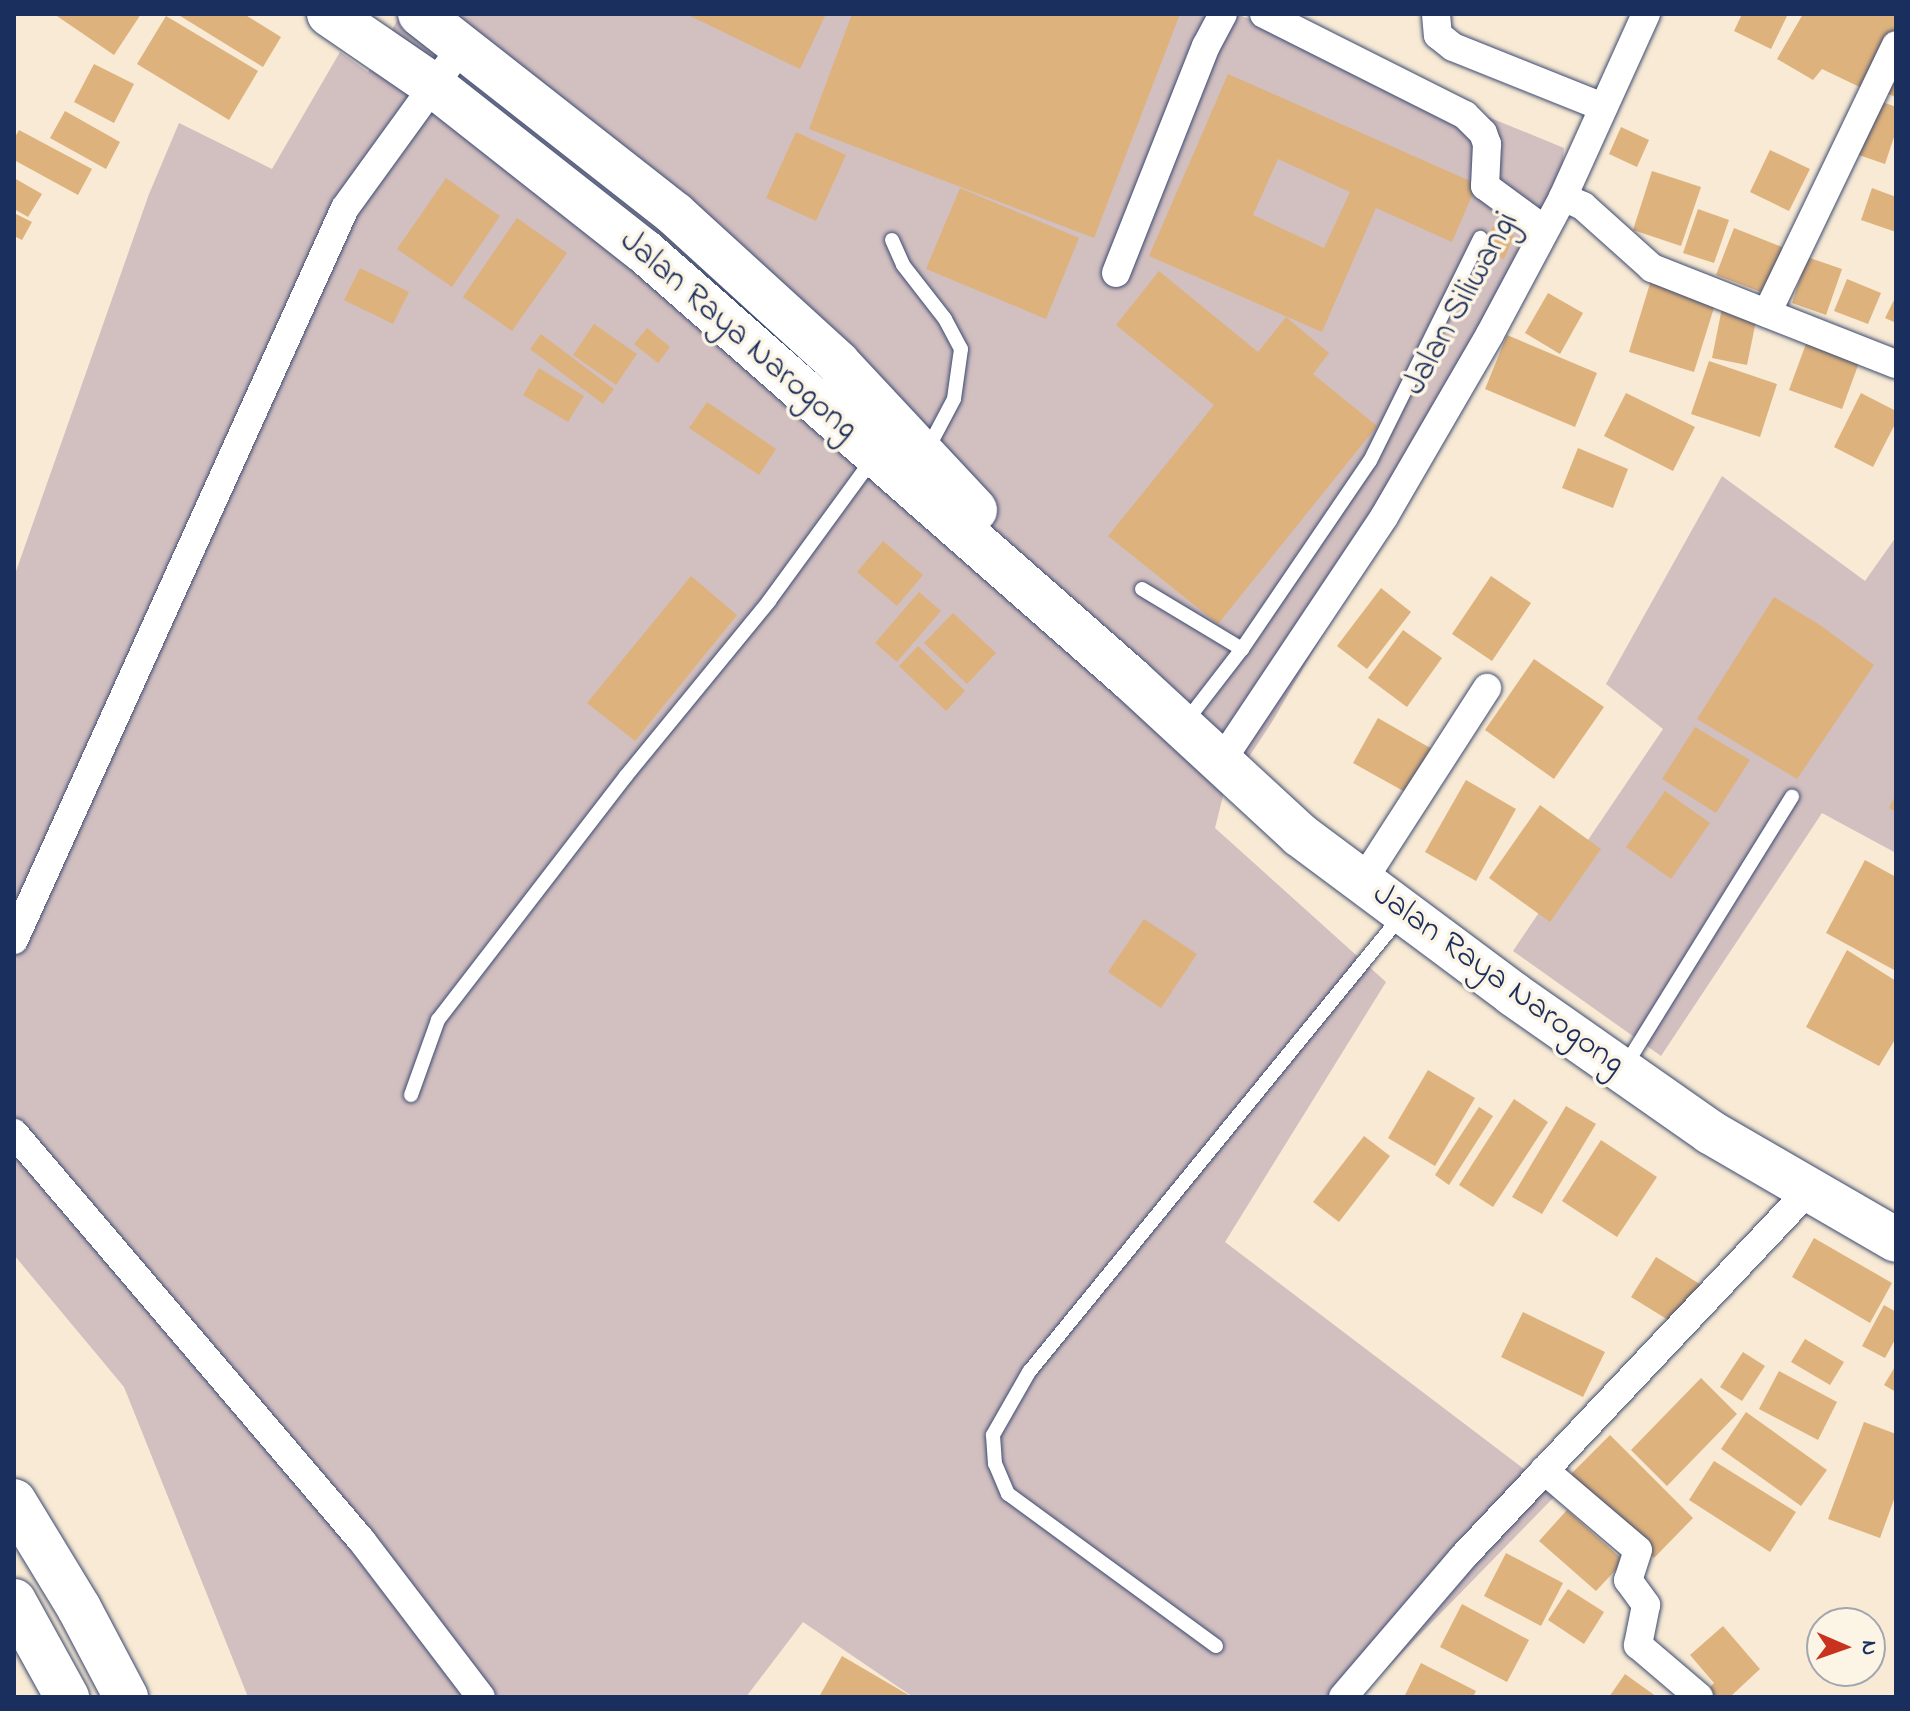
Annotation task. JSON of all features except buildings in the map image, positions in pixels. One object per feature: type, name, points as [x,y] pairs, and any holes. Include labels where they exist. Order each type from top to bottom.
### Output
[{"type":"main road","name":"Jalan Raya Narogong","points":[[329,14],[434,86],[644,251],[1131,679],[1300,835],[1403,913],[1710,1132],[1896,1240]]},
{"type":"main road","name":"Jalan Raya Narogong","points":[[420,14],[675,214],[838,363],[1131,679]]},
{"type":"main road","points":[[14,1501],[79,1608],[126,1697]]},
{"type":"main road","points":[[14,1601],[67,1697]]},
{"type":"street","points":[[1116,273],[1206,46],[1223,14]]},
{"type":"street","points":[[1264,14],[1465,115],[1483,133],[1487,144],[1485,186],[1545,230]]},
{"type":"street","points":[[1436,14],[1438,35],[1453,47],[1603,107]]},
{"type":"street","points":[[1563,197],[1646,14]]},
{"type":"street","points":[[14,940],[345,208],[463,45]]},
{"type":"street","points":[[1767,313],[1896,45]]},
{"type":"street","name":"Jalan Siliwangi","points":[[1220,763],[1384,517],[1490,334],[1563,197],[1583,206],[1652,268],[1896,364]]},
{"type":"street","points":[[1362,882],[1487,688]]},
{"type":"street","points":[[14,1133],[362,1541],[481,1697]]},
{"type":"street","points":[[1343,1697],[1462,1558],[1810,1189]]},
{"type":"street","points":[[1544,1470],[1636,1548],[1638,1553],[1628,1580],[1644,1601],[1647,1612],[1637,1639],[1638,1645],[1699,1697]]},
{"type":"lane","points":[[1181,727],[1242,649],[1370,461],[1480,238]]},
{"type":"lane","points":[[892,240],[903,265],[945,319],[961,349],[954,399],[924,455]]},
{"type":"lane","points":[[411,1095],[438,1020],[626,776],[769,601],[875,456]]},
{"type":"lane","points":[[1142,589],[1242,649]]},
{"type":"lane","points":[[1623,1070],[1792,797]]},
{"type":"lane","points":[[1216,1646],[1008,1494],[995,1464],[993,1435],[1029,1372],[1403,913]]},
{"type":"shaded area","points":[[401,14],[1237,14],[1564,148],[1558,229],[1272,722],[1223,796],[1215,828],[1386,982],[1225,1242],[1557,1494],[1359,1697],[913,1697],[803,1622],[746,1697],[248,1697],[124,1387],[14,1255],[14,577],[149,194],[179,123],[272,169],[340,52],[368,72]]},
{"type":"shaded area","points":[[1722,476],[1865,581],[1896,537],[1896,853],[1822,813],[1661,1056],[1513,951],[1663,729],[1606,684]]}]
